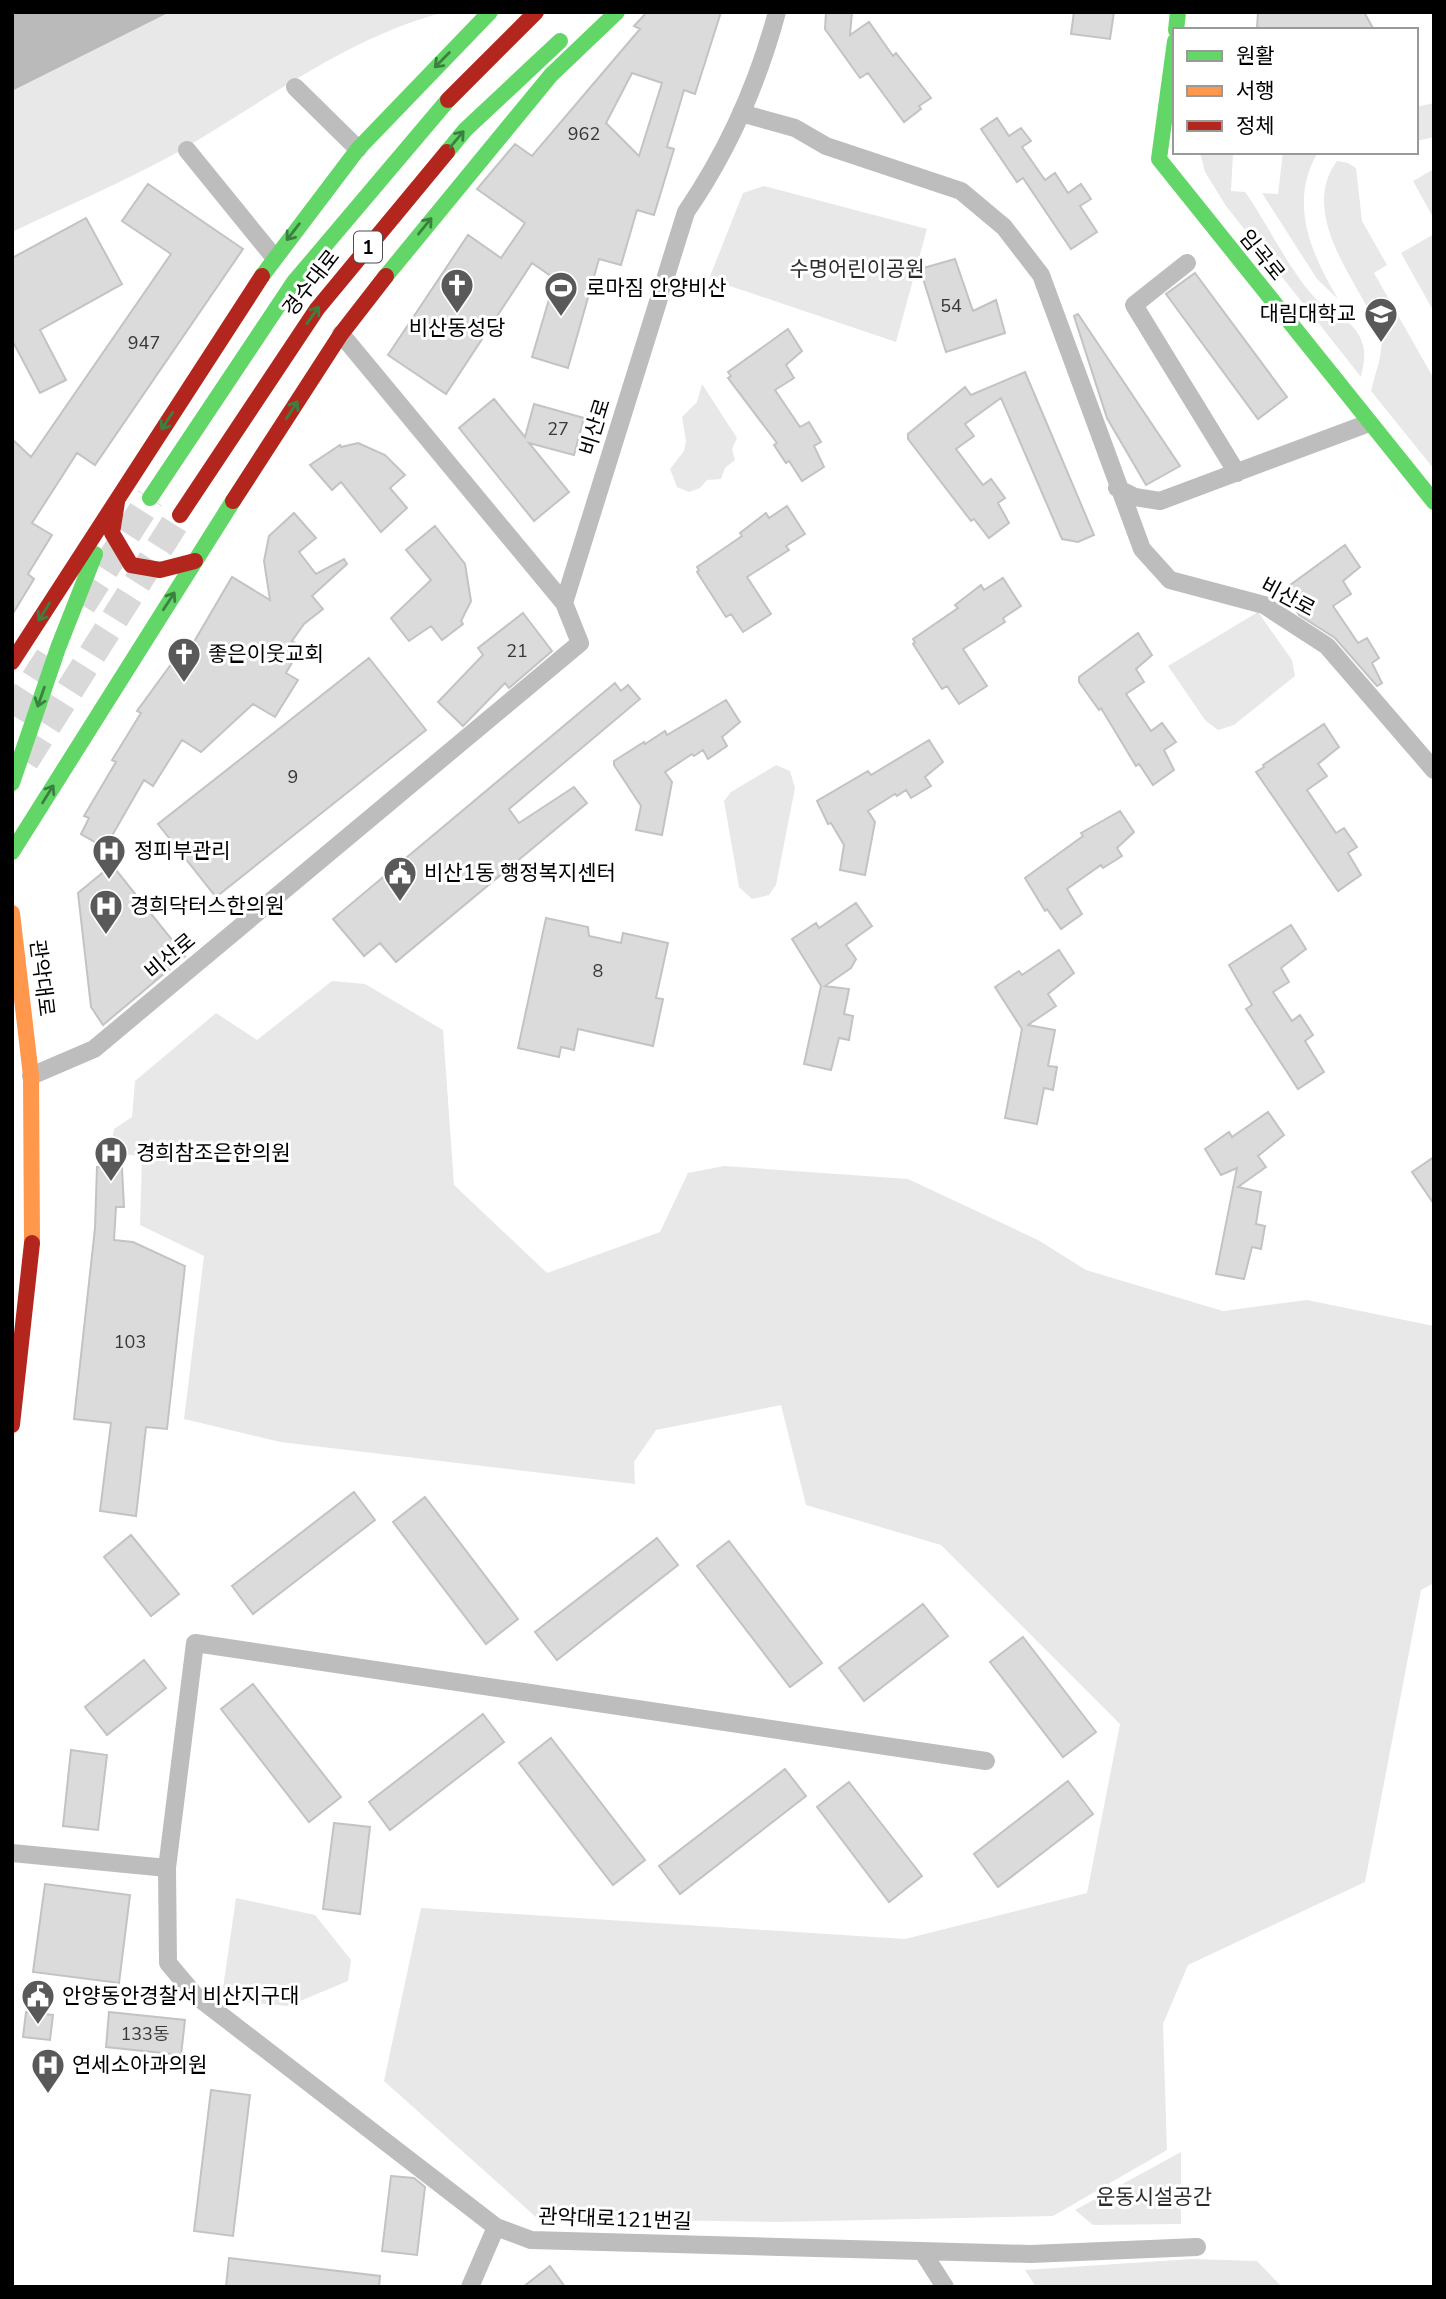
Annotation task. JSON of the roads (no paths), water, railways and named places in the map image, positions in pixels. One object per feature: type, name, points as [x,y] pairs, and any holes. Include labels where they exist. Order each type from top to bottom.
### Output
[{"type":"main road","points":[[12,662],[274,257],[358,149],[490,12]]},
{"type":"main road","name":"경수대로","points":[[150,498],[294,282],[439,109],[536,12]]},
{"type":"main road","points":[[12,852],[341,334],[428,222],[551,75],[617,12]]},
{"type":"main road","name":"경수대로","points":[[180,515],[317,309],[464,130],[568,33]]},
{"type":"main road","name":"임곡로","points":[[1173,56],[1159,159],[1434,502]]},
{"type":"main road","points":[[118,496],[112,533],[131,565],[160,570],[195,561]]},
{"type":"main road","points":[[12,783],[58,648],[118,496]]},
{"type":"main road","name":"관악대로","points":[[12,913],[31,1076],[34,1226],[12,1425]]},
{"type":"main road","points":[[12,1040],[25,1010]]},
{"type":"main road","points":[[12,1195],[34,1226]]},
{"type":"street","points":[[741,113],[777,12]]},
{"type":"street","points":[[296,88],[358,149]]},
{"type":"street","name":"비산로","points":[[31,1076],[94,1049],[580,643],[564,603],[686,212],[709,178],[741,113],[795,128],[826,146],[961,191],[1004,227],[1041,275],[1142,550],[1170,579],[1264,605],[1327,646],[1434,770]]},
{"type":"street","points":[[187,150],[274,257]]},
{"type":"street","points":[[1187,262],[1134,305],[1237,473]]},
{"type":"street","points":[[341,334],[564,603]]},
{"type":"street","points":[[1117,488],[1135,497],[1160,501],[1369,423]]},
{"type":"street","name":"관악대로121번길","points":[[986,1760],[195,1643],[167,1868],[168,1963],[195,1995],[496,2227],[531,2240],[1031,2254],[1197,2247]]},
{"type":"street","points":[[12,1853],[167,1868]]},
{"type":"street","points":[[470,2287],[496,2227]]},
{"type":"street","points":[[922,2251],[945,2287]]},
{"type":"tunnel","points":[[82,605],[150,498]]},
{"type":"tunnel","points":[[25,761],[180,515]]},
{"type":"tunnel","points":[[12,715],[49,657]]},
{"type":"place","name":"비산동성당","points":[[457,315]]},
{"type":"place","name":"로마짐 안양비산","points":[[561,318]]},
{"type":"place","name":"대림대학교","points":[[1381,344]]},
{"type":"place","name":"좋은이웃교회","points":[[184,684]]},
{"type":"place","name":"정피부관리","points":[[109,881]]},
{"type":"place","name":"비산1동 행정복지센터","points":[[400,903]]},
{"type":"place","name":"경희닥터스한의원","points":[[106,936]]},
{"type":"place","name":"경희참조은한의원","points":[[111,1183]]},
{"type":"place","name":"안양동안경찰서 비산지구대","points":[[38,2026]]},
{"type":"place","name":"연세소아과의원","points":[[48,2095]]},
{"type":"park label","name":"수명어린이공원","points":[[857,269]]},
{"type":"park label","name":"운동시설공간","points":[[1154,2197]]}]
